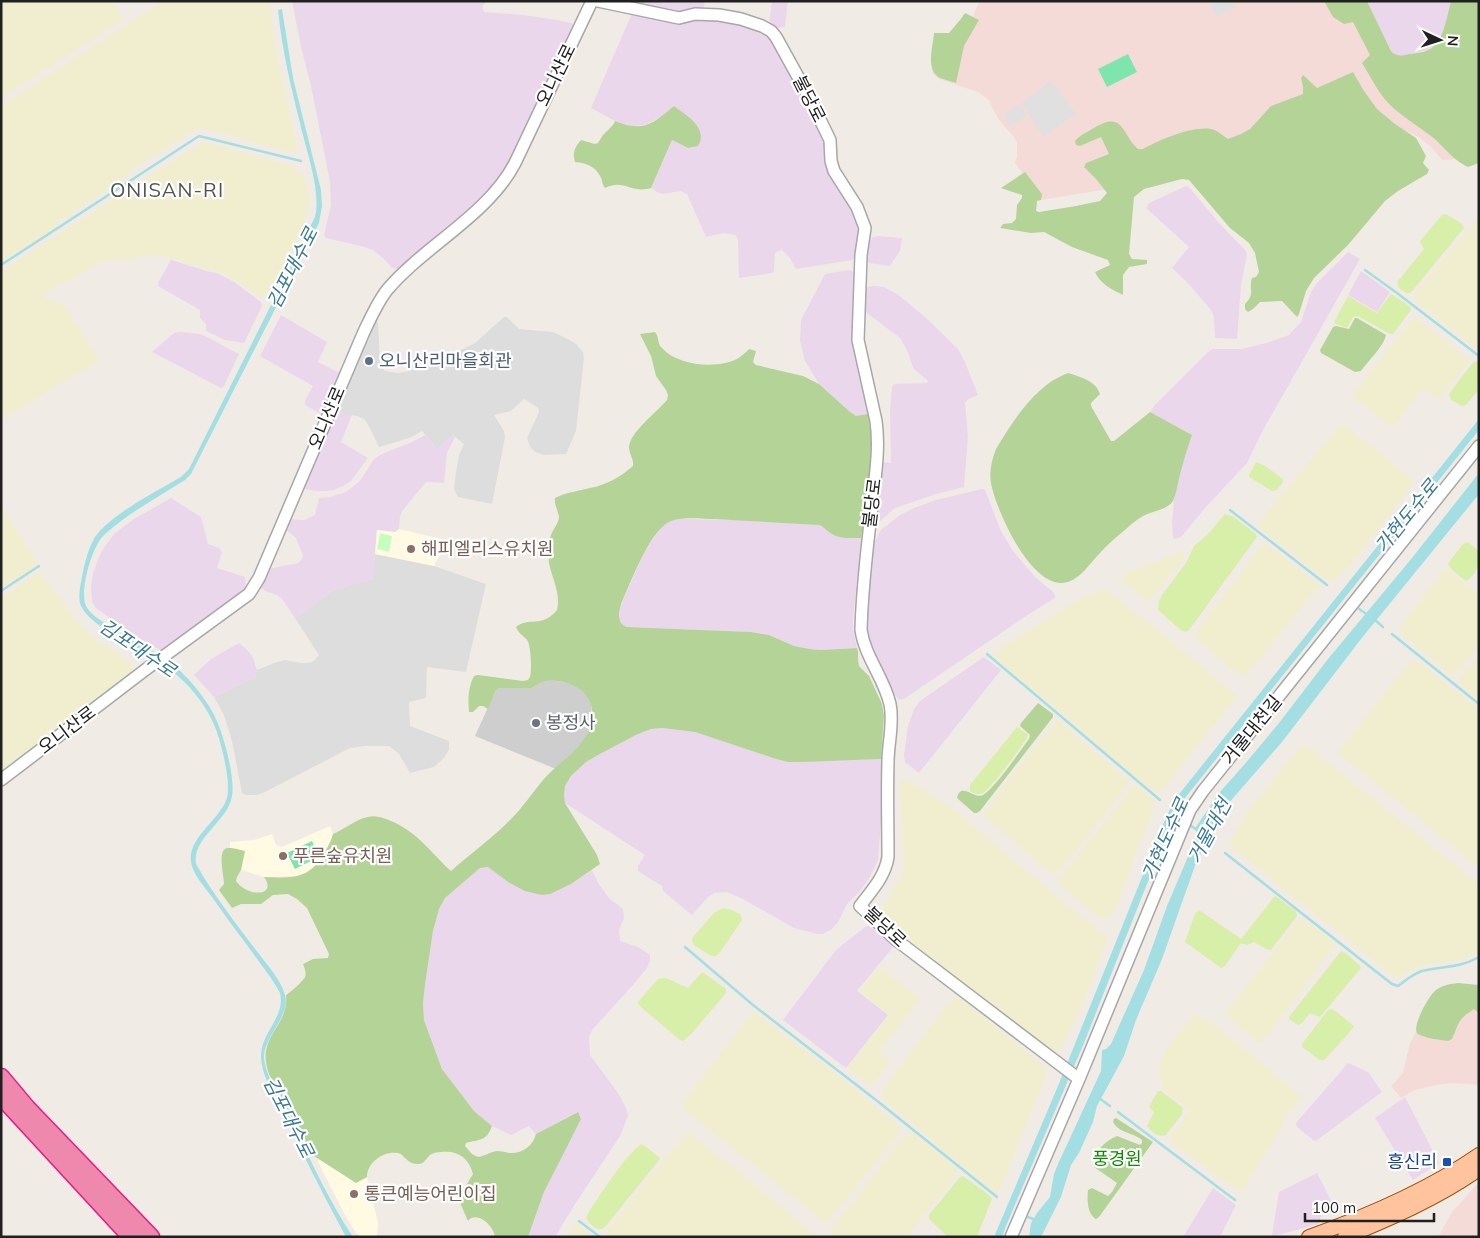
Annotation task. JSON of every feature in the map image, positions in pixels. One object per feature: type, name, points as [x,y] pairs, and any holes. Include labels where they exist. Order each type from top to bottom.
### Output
[{"type":"highway","points":[[1,1077],[27,1108],[151,1237]]},
{"type":"highway","points":[[1,1096],[131,1237]]},
{"type":"main road","points":[[1309,1237],[1362,1217],[1426,1187],[1479,1155]]},
{"type":"main road","points":[[1345,1237],[1422,1202],[1479,1169]]},
{"type":"street","name":"오니산로","points":[[1,780],[249,594],[259,578],[374,310],[386,291],[401,276],[480,207],[503,182],[515,163],[592,1]]},
{"type":"street","name":"불당로","points":[[598,1],[679,18],[696,14],[741,19],[771,31],[794,70],[830,140],[831,161],[834,171],[857,207],[865,228],[861,255],[858,340],[876,421],[878,456],[868,540],[861,630],[863,642],[888,697],[892,717],[888,760],[888,858],[886,868],[860,906],[895,939],[1079,1079]]},
{"type":"street","name":"거물대천길","points":[[1079,1079],[1190,810],[1479,446]]},
{"type":"street","points":[[1011,1237],[1079,1079]]},
{"type":"shaded area","points":[[1,1],[113,1],[124,19],[1,98]]},
{"type":"shaded area","points":[[162,1],[270,1],[280,70],[298,149],[292,153],[206,129],[191,132],[60,221],[46,234],[1,262],[1,106]]},
{"type":"shaded area","points":[[292,1],[486,1],[482,7],[484,12],[557,20],[571,23],[574,26],[510,162],[489,192],[400,271],[391,267],[373,250],[326,238],[324,235],[331,205],[330,182]]},
{"type":"shaded area","points":[[609,1],[705,1],[703,10],[681,14]]},
{"type":"shaded area","points":[[772,1],[788,1],[785,27],[775,28],[769,25]]},
{"type":"shaded area","points":[[980,1],[1361,1],[1384,50],[1461,159],[1442,160],[1419,137],[1395,126],[1195,175],[1041,200],[1015,163],[1017,143],[999,120],[988,99],[978,92],[939,79],[933,74],[932,67],[972,18]]},
{"type":"shaded area","points":[[1209,1],[1232,1],[1235,7],[1216,17]]},
{"type":"shaded area","points":[[1367,1],[1451,1],[1445,25],[1436,44],[1429,50],[1399,56],[1394,55],[1391,51]]},
{"type":"shaded area","points":[[633,11],[737,21],[768,33],[816,119],[859,226],[855,256],[852,260],[796,269],[790,258],[782,250],[775,253],[774,271],[772,273],[739,278],[738,241],[736,235],[723,233],[706,237],[687,194],[680,191],[663,194],[651,188],[672,140],[688,148],[664,115],[647,124],[633,127],[615,121],[591,108]]},
{"type":"shaded area","points":[[1051,80],[1076,114],[1043,137],[1022,103]]},
{"type":"shaded area","points":[[1020,104],[1027,116],[1010,126],[1003,114]]},
{"type":"shaded area","points":[[203,141],[290,165],[302,173],[306,182],[309,194],[307,216],[292,250],[267,296],[259,297],[218,271],[159,255],[147,255],[125,261],[103,260],[81,275],[51,289],[45,295],[45,298],[48,300],[62,303],[65,306],[100,360],[1,420],[1,271]]},
{"type":"shaded area","points":[[1186,186],[1189,187],[1245,250],[1247,255],[1241,285],[1237,339],[1215,338],[1214,317],[1211,310],[1172,268],[1189,247],[1146,208],[1149,203]]},
{"type":"shaded area","points":[[1479,216],[1479,351],[1413,299],[1413,296]]},
{"type":"shaded area","points":[[873,237],[902,238],[900,251],[890,266],[865,261],[867,245]]},
{"type":"shaded area","points":[[1348,252],[1360,259],[1262,432],[1247,463],[1182,536],[1176,539],[1173,538],[1174,499],[1192,435],[1150,412],[1213,349],[1242,349],[1289,335],[1301,322],[1311,292],[1316,284]]},
{"type":"shaded area","points":[[171,260],[217,273],[234,282],[261,302],[262,306],[244,343],[225,340],[206,331],[206,324],[200,318],[200,310],[158,286]]},
{"type":"shaded area","points":[[849,270],[856,275],[868,414],[861,416],[856,416],[849,411],[819,384],[805,361],[800,341],[801,320],[825,274]]},
{"type":"shaded area","points":[[1361,271],[1390,292],[1377,312],[1348,295]]},
{"type":"shaded area","points":[[875,286],[884,287],[897,294],[925,317],[958,349],[978,395],[968,399],[965,403],[968,436],[964,487],[895,508],[879,522],[874,521],[880,462],[891,463],[890,411],[892,387],[894,384],[927,383],[928,381],[913,368],[908,352],[900,338],[863,310],[865,289]]},
{"type":"shaded area","points":[[281,315],[327,342],[318,362],[342,374],[323,415],[305,405],[305,401],[313,386],[260,356]]},
{"type":"shaded area","points":[[1414,316],[1470,360],[1439,401],[1423,389],[1393,428],[1351,396]]},
{"type":"shaded area","points":[[504,317],[507,317],[519,329],[553,332],[568,339],[583,352],[584,358],[576,431],[566,454],[544,455],[535,452],[530,447],[527,438],[539,412],[538,408],[524,399],[511,411],[494,415],[504,431],[505,437],[492,504],[458,497],[454,489],[459,455],[464,444],[453,435],[437,449],[422,431],[412,437],[379,447],[364,419],[334,412],[374,319],[378,323],[380,362],[382,367],[385,371],[398,373],[409,371],[449,356],[475,343]]},
{"type":"shaded area","points":[[174,333],[201,334],[239,354],[224,386],[221,388],[152,352]]},
{"type":"shaded area","points":[[334,412],[352,415],[341,442],[368,458],[351,481],[343,486],[325,491],[302,488]]},
{"type":"shaded area","points":[[1343,423],[1398,467],[1413,482],[1400,502],[1357,557],[1340,577],[1331,582],[1257,527],[1266,513],[1334,431]]},
{"type":"shaded area","points":[[425,435],[437,449],[452,435],[455,437],[447,453],[444,483],[426,482],[403,510],[400,516],[399,529],[395,532],[377,530],[373,579],[333,590],[295,618],[282,599],[261,588],[261,583],[268,569],[298,563],[302,559],[303,555],[296,538],[285,529],[289,519],[304,520],[315,515],[319,498],[346,492],[360,481],[374,459]]},
{"type":"shaded area","points":[[982,489],[985,490],[1001,531],[1013,551],[1035,577],[1053,592],[1055,598],[904,699],[899,700],[890,689],[876,662],[866,635],[865,623],[873,545],[881,530],[900,515],[936,500]]},
{"type":"shaded area","points":[[171,498],[201,517],[208,544],[219,548],[222,552],[217,568],[245,577],[246,590],[162,651],[135,636],[96,608],[92,602],[91,587],[93,573],[99,557],[115,533],[134,519]]},
{"type":"shaded area","points":[[1,505],[38,564],[1,589]]},
{"type":"shaded area","points":[[678,519],[740,520],[819,525],[824,526],[829,532],[839,537],[861,538],[853,620],[857,648],[810,649],[794,646],[769,635],[751,632],[627,627],[623,625],[619,619],[620,609],[642,557],[663,526],[670,521]]},
{"type":"shaded area","name":"해피엘리스유치원","points":[[399,529],[451,541],[449,547],[438,558],[434,566],[375,554],[377,530],[395,532]]},
{"type":"shaded area","points":[[1263,542],[1319,586],[1254,667],[1244,675],[1240,675],[1198,640],[1195,633]]},
{"type":"shaded area","points":[[1183,552],[1185,555],[1184,559],[1150,600],[1147,601],[1122,581],[1123,575],[1128,572]]},
{"type":"shaded area","points":[[375,554],[434,566],[486,584],[466,672],[427,667],[426,698],[409,702],[410,726],[449,741],[449,750],[444,758],[434,767],[410,773],[399,754],[389,746],[350,748],[263,793],[246,795],[242,793],[232,741],[224,715],[214,697],[257,676],[257,670],[277,662],[285,660],[309,663],[314,661],[319,655],[295,618],[333,590],[372,579]]},
{"type":"shaded area","points":[[1444,569],[1479,594],[1479,647],[1456,674],[1451,676],[1398,631]]},
{"type":"shaded area","points":[[37,573],[42,574],[86,631],[97,641],[128,660],[133,669],[1,772],[1,598]]},
{"type":"shaded area","points":[[1103,590],[1113,594],[1236,694],[1232,703],[1161,792],[1158,793],[1103,750],[1015,675],[994,654],[1070,604]]},
{"type":"shaded area","points":[[239,643],[253,658],[257,676],[214,697],[194,675],[211,659]]},
{"type":"shaded area","points":[[1479,654],[1479,700],[1459,684],[1459,679]]},
{"type":"shaded area","points":[[984,657],[1001,670],[919,773],[905,762],[904,755],[908,726],[914,709],[920,701]]},
{"type":"shaded area","points":[[1414,660],[1479,709],[1479,868],[1339,754],[1339,750],[1406,666]]},
{"type":"shaded area","name":"봉정사","points":[[548,679],[572,684],[579,688],[587,695],[591,704],[592,717],[584,740],[556,769],[475,736],[495,692],[499,688],[532,688]]},
{"type":"shaded area","points":[[1057,719],[1129,781],[1125,789],[1070,859],[1055,874],[1046,870],[983,815],[1008,780]]},
{"type":"shaded area","points":[[662,728],[695,732],[773,758],[881,759],[881,823],[878,860],[871,875],[860,891],[847,904],[838,922],[832,929],[823,934],[817,934],[794,928],[727,892],[714,893],[692,915],[663,891],[662,886],[638,871],[638,866],[645,855],[565,803],[565,786],[571,776],[586,762],[636,735],[651,729]]},
{"type":"shaded area","points":[[1306,745],[1479,884],[1479,951],[1460,960],[1424,965],[1396,977],[1231,847],[1230,840],[1252,805],[1298,749]]},
{"type":"shaded area","points":[[902,778],[955,810],[1108,937],[1076,1018],[1062,1047],[1058,1050],[1048,1048],[1036,1041],[920,951],[884,917],[882,912],[883,906],[902,875],[904,865],[900,788],[900,780]]},
{"type":"shaded area","points":[[1136,785],[1154,799],[1154,809],[1115,910],[1107,918],[1101,917],[1095,915],[1071,895],[1058,881],[1133,786]]},
{"type":"shaded area","name":"푸른숲유치원","points":[[330,826],[333,834],[319,861],[306,873],[296,876],[264,877],[241,870],[245,851],[230,848],[230,842],[254,840],[272,834],[276,845],[282,847]]},
{"type":"shaded area","points":[[488,867],[571,884],[592,870],[598,883],[609,898],[623,909],[624,918],[619,930],[620,941],[638,947],[650,955],[647,968],[592,1030],[589,1037],[590,1055],[618,1093],[628,1116],[620,1136],[555,1237],[528,1237],[544,1192],[577,1112],[536,1134],[529,1126],[511,1135],[492,1126],[474,1111],[442,1069],[424,1020],[425,985],[433,931],[439,909],[445,898],[466,879],[480,868]]},
{"type":"shaded area","points":[[1301,918],[1322,932],[1335,944],[1334,947],[1263,1042],[1257,1042],[1231,1020],[1226,1012]]},
{"type":"shaded area","points":[[866,926],[869,926],[894,946],[857,991],[888,1015],[846,1068],[783,1020],[836,950]]},
{"type":"shaded area","points":[[879,966],[921,999],[879,1052],[890,1061],[872,1085],[869,1085],[847,1068],[889,1015],[859,991]]},
{"type":"shaded area","points":[[1479,992],[1479,1085],[1452,1083],[1436,1085],[1415,1090],[1401,1098],[1391,1086],[1403,1073],[1410,1043],[1434,1000]]},
{"type":"shaded area","points":[[955,997],[960,998],[1041,1063],[1046,1071],[1046,1076],[1027,1124],[997,1193],[989,1189],[907,1120],[881,1095],[892,1076],[948,1003]]},
{"type":"shaded area","points":[[754,1012],[830,1069],[901,1126],[901,1132],[829,1221],[825,1223],[683,1107],[682,1103],[751,1013]]},
{"type":"shaded area","points":[[1196,1013],[1215,1025],[1302,1096],[1285,1118],[1277,1136],[1241,1192],[1174,1145],[1170,1138],[1189,1109],[1163,1088],[1159,1074],[1160,1062],[1174,1037]]},
{"type":"shaded area","points":[[1348,1063],[1368,1072],[1382,1092],[1316,1141],[1313,1140],[1297,1127],[1296,1123]]},
{"type":"shaded area","points":[[1405,1097],[1439,1163],[1413,1180],[1375,1118]]},
{"type":"shaded area","points":[[912,1132],[955,1167],[957,1173],[955,1177],[907,1237],[833,1237],[830,1232],[835,1223],[906,1134]]},
{"type":"shaded area","points":[[688,1134],[708,1147],[819,1237],[607,1237],[607,1230],[684,1135]]},
{"type":"shaded area","name":"통큰예능어린이집","points":[[319,1159],[356,1183],[367,1177],[378,1223],[377,1237],[361,1237],[356,1233],[318,1162]]},
{"type":"shaded area","points":[[1317,1173],[1333,1204],[1322,1212],[1319,1224],[1272,1235],[1279,1192]]},
{"type":"shaded area","points":[[1479,1182],[1479,1237],[1438,1237],[1452,1212]]},
{"type":"shaded area","points":[[1213,1188],[1236,1205],[1220,1237],[1183,1237]]},
{"type":"shaded area","points":[[576,1223],[594,1237],[567,1237]]},
{"type":"green space","points":[[1324,1],[1367,1],[1391,51],[1402,56],[1424,52],[1433,47],[1444,29],[1451,1],[1479,1],[1479,163],[1468,167],[1463,165],[1436,140],[1390,105],[1378,90],[1362,63],[1370,55],[1353,22],[1344,24],[1333,17]]},
{"type":"green space","points":[[965,13],[979,20],[964,46],[956,83],[940,78],[933,70],[931,64],[934,33],[949,33]]},
{"type":"green space","points":[[1128,54],[1137,72],[1107,87],[1098,69]]},
{"type":"green space","points":[[1353,72],[1377,109],[1416,138],[1426,156],[1423,163],[1429,170],[1427,174],[1385,201],[1348,245],[1314,278],[1306,291],[1297,317],[1282,301],[1260,302],[1248,312],[1245,309],[1245,304],[1251,294],[1252,278],[1256,277],[1259,272],[1255,253],[1249,243],[1230,228],[1189,180],[1182,179],[1144,189],[1134,197],[1129,254],[1132,259],[1147,260],[1147,264],[1129,267],[1123,275],[1123,295],[1103,283],[1095,272],[1110,265],[1108,260],[1072,247],[1044,232],[1031,233],[1000,228],[1003,224],[1012,223],[1016,219],[1017,205],[1022,198],[1022,195],[1001,188],[1025,172],[1042,194],[1041,200],[1037,201],[1036,211],[1100,201],[1107,193],[1084,167],[1086,163],[1109,154],[1101,137],[1080,146],[1076,145],[1075,141],[1104,123],[1117,123],[1121,126],[1138,149],[1143,149],[1185,132],[1203,129],[1211,129],[1228,139],[1250,129],[1271,106],[1303,94],[1301,78],[1303,75],[1317,88]]},
{"type":"green space","points":[[674,106],[695,123],[701,133],[701,139],[698,146],[688,148],[672,140],[651,188],[638,189],[623,185],[612,185],[605,188],[601,177],[593,167],[575,162],[575,150],[581,140],[595,144],[598,143],[615,121],[633,126],[646,125],[659,118]]},
{"type":"green space","points":[[1446,214],[1461,223],[1464,228],[1413,290],[1410,293],[1403,291],[1398,286],[1398,281],[1424,249],[1420,242],[1421,240],[1442,215]]},
{"type":"green space","points":[[1391,294],[1411,307],[1411,310],[1393,334],[1358,316],[1353,317],[1347,328],[1334,322],[1348,296],[1377,313]]},
{"type":"green space","points":[[1355,318],[1386,335],[1379,349],[1361,371],[1355,372],[1321,353],[1320,350],[1333,327],[1349,329]]},
{"type":"green space","points":[[655,332],[659,345],[670,355],[678,359],[699,364],[719,364],[739,358],[749,349],[756,351],[753,362],[756,365],[803,376],[819,384],[856,416],[868,414],[873,447],[872,462],[861,538],[838,537],[819,525],[698,518],[674,520],[662,527],[655,535],[637,567],[621,605],[620,622],[627,627],[751,632],[769,635],[794,646],[810,649],[857,648],[859,666],[869,676],[882,704],[884,716],[881,759],[788,762],[695,732],[662,728],[651,729],[586,762],[571,776],[565,786],[565,803],[597,855],[600,864],[571,884],[550,894],[542,895],[525,891],[508,882],[488,867],[480,868],[445,898],[439,909],[433,931],[423,1003],[424,1020],[442,1069],[474,1111],[492,1126],[485,1137],[466,1143],[465,1146],[472,1154],[478,1157],[497,1151],[514,1153],[530,1146],[536,1134],[578,1112],[581,1119],[544,1192],[528,1237],[495,1237],[492,1228],[480,1218],[472,1218],[468,1221],[453,1187],[465,1187],[473,1174],[466,1159],[458,1154],[453,1152],[435,1153],[420,1164],[415,1164],[401,1154],[390,1153],[374,1161],[370,1166],[367,1177],[356,1183],[310,1152],[269,1074],[266,1050],[283,1016],[286,1006],[286,995],[305,977],[306,972],[303,964],[313,959],[328,958],[329,954],[307,908],[288,894],[273,895],[261,904],[241,904],[232,908],[219,890],[224,884],[222,855],[223,851],[227,848],[245,851],[241,870],[236,881],[247,890],[254,892],[264,891],[267,888],[267,883],[264,877],[282,878],[305,873],[323,855],[333,834],[359,820],[374,816],[391,821],[409,831],[424,843],[451,871],[504,826],[520,810],[548,775],[579,746],[588,731],[592,713],[587,697],[582,691],[573,686],[550,680],[543,681],[532,688],[499,688],[495,692],[488,709],[479,706],[473,712],[469,712],[470,689],[474,676],[478,675],[523,681],[528,680],[530,677],[531,658],[528,643],[516,627],[526,622],[546,619],[557,610],[558,598],[548,552],[550,538],[559,519],[555,498],[608,483],[633,466],[629,450],[631,441],[639,429],[667,400],[668,395],[656,376],[651,356],[640,334]]},
{"type":"green space","points":[[1477,361],[1479,362],[1479,389],[1466,405],[1462,406],[1451,400],[1449,394],[1470,366]]},
{"type":"green space","points":[[1068,373],[1087,380],[1098,390],[1100,394],[1091,403],[1091,406],[1111,441],[1114,441],[1150,412],[1192,435],[1173,501],[1136,521],[1109,544],[1079,576],[1062,583],[1050,580],[1038,572],[1016,544],[994,495],[990,474],[996,449],[1026,405],[1045,386]]},
{"type":"green space","points":[[1256,462],[1283,479],[1277,490],[1272,491],[1249,477]]},
{"type":"green space","points":[[1225,514],[1234,517],[1256,534],[1257,537],[1189,630],[1186,632],[1182,631],[1158,610],[1159,601],[1186,563],[1194,546],[1209,533]]},
{"type":"green space","points":[[380,533],[392,536],[389,552],[377,549]]},
{"type":"green space","points":[[1468,542],[1479,551],[1479,556],[1475,572],[1466,581],[1452,570],[1448,564],[1462,545]]},
{"type":"green space","points":[[1038,703],[1053,714],[1053,717],[980,811],[974,813],[957,798],[959,793],[965,791],[979,796],[983,795],[994,785],[1029,739],[1030,735],[1020,726]]},
{"type":"green space","points":[[1017,727],[1028,735],[1012,759],[998,778],[985,791],[981,794],[976,794],[970,791],[970,785]]},
{"type":"green space","points":[[312,841],[319,857],[295,869],[287,853]]},
{"type":"green space","points":[[1275,896],[1296,911],[1297,916],[1271,950],[1254,942],[1247,945],[1241,943],[1225,966],[1221,968],[1185,942],[1195,914],[1199,910],[1241,939]]},
{"type":"green space","points":[[723,908],[740,914],[742,920],[721,951],[716,956],[711,956],[694,945],[692,938],[714,913]]},
{"type":"green space","points":[[1341,951],[1347,954],[1361,968],[1320,1017],[1310,1013],[1298,1025],[1289,1019],[1289,1017]]},
{"type":"green space","points":[[701,973],[704,973],[726,989],[726,993],[683,1041],[642,1008],[638,1002],[658,979],[666,978],[688,988]]},
{"type":"green space","points":[[1449,984],[1479,985],[1479,1013],[1474,1009],[1464,1016],[1459,1022],[1452,1039],[1448,1041],[1419,1035],[1416,1029],[1419,1018],[1433,993]]},
{"type":"green space","points":[[1331,1009],[1354,1026],[1324,1060],[1320,1060],[1302,1047],[1302,1044],[1328,1010]]},
{"type":"green space","points":[[1158,1091],[1161,1091],[1183,1108],[1182,1114],[1166,1135],[1163,1136],[1155,1134],[1147,1126],[1154,1112],[1149,1107]]},
{"type":"green space","name":"풍경원","points":[[1116,1118],[1153,1142],[1096,1219],[1089,1210],[1088,1190],[1092,1188],[1108,1196],[1117,1183],[1094,1167],[1095,1157],[1100,1148],[1117,1136],[1140,1145],[1142,1143],[1142,1140],[1138,1137],[1119,1129],[1113,1122]]},
{"type":"green space","points":[[642,1144],[660,1159],[605,1227],[600,1229],[594,1227],[586,1218],[588,1213],[621,1165]]},
{"type":"green space","points":[[963,1176],[992,1198],[977,1237],[948,1237],[929,1219],[929,1215],[960,1177]]},
{"type":"water","name":"김포대수로","points":[[282,9],[293,78],[321,190],[322,206],[319,223],[191,474],[104,535],[99,541],[91,559],[85,580],[84,599],[91,613],[127,637],[157,653],[178,669],[200,693],[217,720],[229,762],[233,789],[232,796],[224,814],[199,846],[196,854],[196,864],[218,899],[273,972],[282,987],[286,1000],[285,1009],[266,1048],[264,1056],[267,1072],[321,1181],[353,1237],[346,1237],[264,1073],[261,1057],[262,1048],[279,1010],[281,1002],[280,993],[192,867],[191,853],[194,845],[218,814],[227,798],[228,791],[223,755],[212,720],[198,697],[180,678],[159,661],[101,627],[86,613],[81,606],[79,598],[84,568],[95,537],[111,520],[122,512],[181,477],[189,469],[315,217],[315,186],[285,56],[278,10]]},
{"type":"water","name":"가현도수로","points":[[1479,419],[1479,430],[1181,803],[1084,1043],[1002,1237],[994,1237],[1058,1086],[1167,815],[1176,798]]},
{"type":"water","name":"거물대천","points":[[1479,473],[1479,494],[1361,639],[1282,742],[1227,805],[1218,819],[1210,835],[1210,841],[1213,845],[1204,847],[1196,863],[1162,959],[1136,1020],[1124,1056],[1097,1106],[1093,1122],[1079,1153],[1071,1165],[1061,1197],[1041,1237],[1029,1237],[1031,1223],[1050,1197],[1054,1174],[1058,1164],[1101,1071],[1102,1050],[1111,1044],[1144,970],[1167,906],[1196,838],[1196,827],[1219,793],[1279,723],[1328,659],[1412,558]]},
{"type":"waterway","points":[[1,265],[199,136],[301,161]]},
{"type":"waterway","points":[[1365,270],[1479,356]]},
{"type":"waterway","points":[[1230,510],[1327,585]]},
{"type":"waterway","points":[[1,591],[39,566]]},
{"type":"waterway","points":[[1359,609],[1368,615]]},
{"type":"waterway","points":[[1375,620],[1383,627]]},
{"type":"waterway","points":[[1392,634],[1479,704]]},
{"type":"waterway","name":"가현도수로","points":[[987,654],[1160,800]]},
{"type":"waterway","points":[[1190,825],[1197,830]]},
{"type":"waterway","points":[[1225,853],[1392,984],[1398,986],[1422,971],[1457,965],[1477,958]]},
{"type":"waterway","points":[[685,947],[753,1005],[997,1197]]},
{"type":"waterway","points":[[1099,1098],[1110,1106]]},
{"type":"waterway","points":[[1118,1112],[1235,1200]]},
{"type":"waterway","points":[[1028,1217],[1036,1220]]},
{"type":"waterway","points":[[579,1221],[600,1237]]},
{"type":"place","name":"오니산리마을회관","points":[[369,361]]},
{"type":"place","name":"해피엘리스유치원","points":[[411,549]]},
{"type":"place","name":"봉정사","points":[[536,723]]},
{"type":"place","name":"푸른숲유치원","points":[[283,856]]},
{"type":"place","name":"흥신리","points":[[1447,1162]]},
{"type":"place","name":"통큰예능어린이집","points":[[354,1194]]},
{"type":"district","name":"ONISAN-RI","points":[[167,190]]}]
